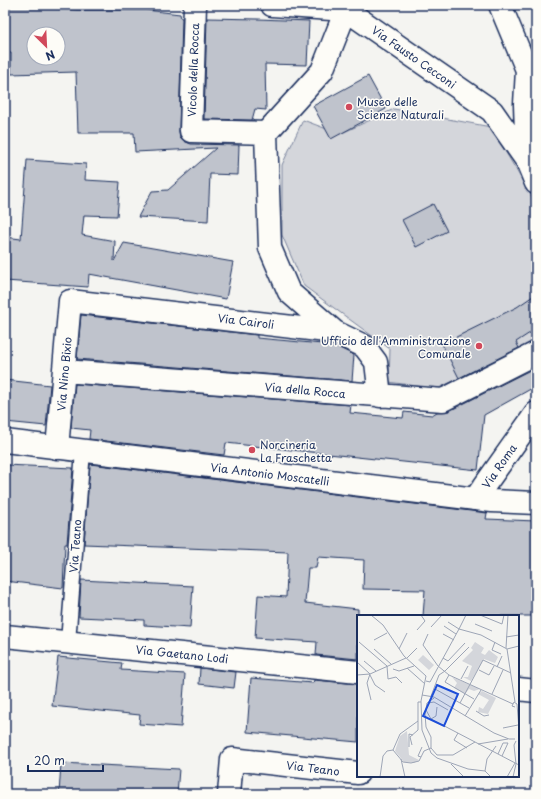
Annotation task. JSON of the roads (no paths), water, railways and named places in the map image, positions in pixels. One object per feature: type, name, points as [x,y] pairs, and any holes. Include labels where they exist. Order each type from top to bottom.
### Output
[{"type":"street","name":"Vicolo della Rocca","points":[[194,5],[191,131],[266,133]]},
{"type":"street","points":[[272,5],[346,10],[322,71],[266,133],[270,248],[289,292],[335,332]]},
{"type":"street","points":[[500,5],[527,70],[525,104],[536,183]]},
{"type":"street","name":"Via Fausto Cecconi","points":[[346,10],[492,111],[532,159]]},
{"type":"street","name":"Via Cairoli","points":[[70,301],[335,332],[364,346],[376,362],[380,396]]},
{"type":"street","name":"Via Nino Bixio","points":[[57,448],[70,301]]},
{"type":"street","name":"Via della Rocca","points":[[64,371],[443,400],[536,354]]},
{"type":"street","name":"Via Roma","points":[[475,499],[536,413]]},
{"type":"street","name":"Via Antonio Moscatelli","points":[[5,441],[475,499],[536,503]]},
{"type":"street","name":"Via Gaetano Lodi","points":[[5,636],[357,672]]},
{"type":"street","points":[[519,689],[536,691]]},
{"type":"street","name":"Via Teano","points":[[230,794],[232,759],[357,773]]},
{"type":"lane","name":"Via Teano","points":[[68,642],[83,451]]},
{"type":"place","name":"Museo delle Scienze Naturali","points":[[349,107]]},
{"type":"place","name":"Ufficio dell'Amministrazione Comunale","points":[[479,346]]},
{"type":"place","name":"Norcineria La Fraschetta","points":[[252,450]]}]
